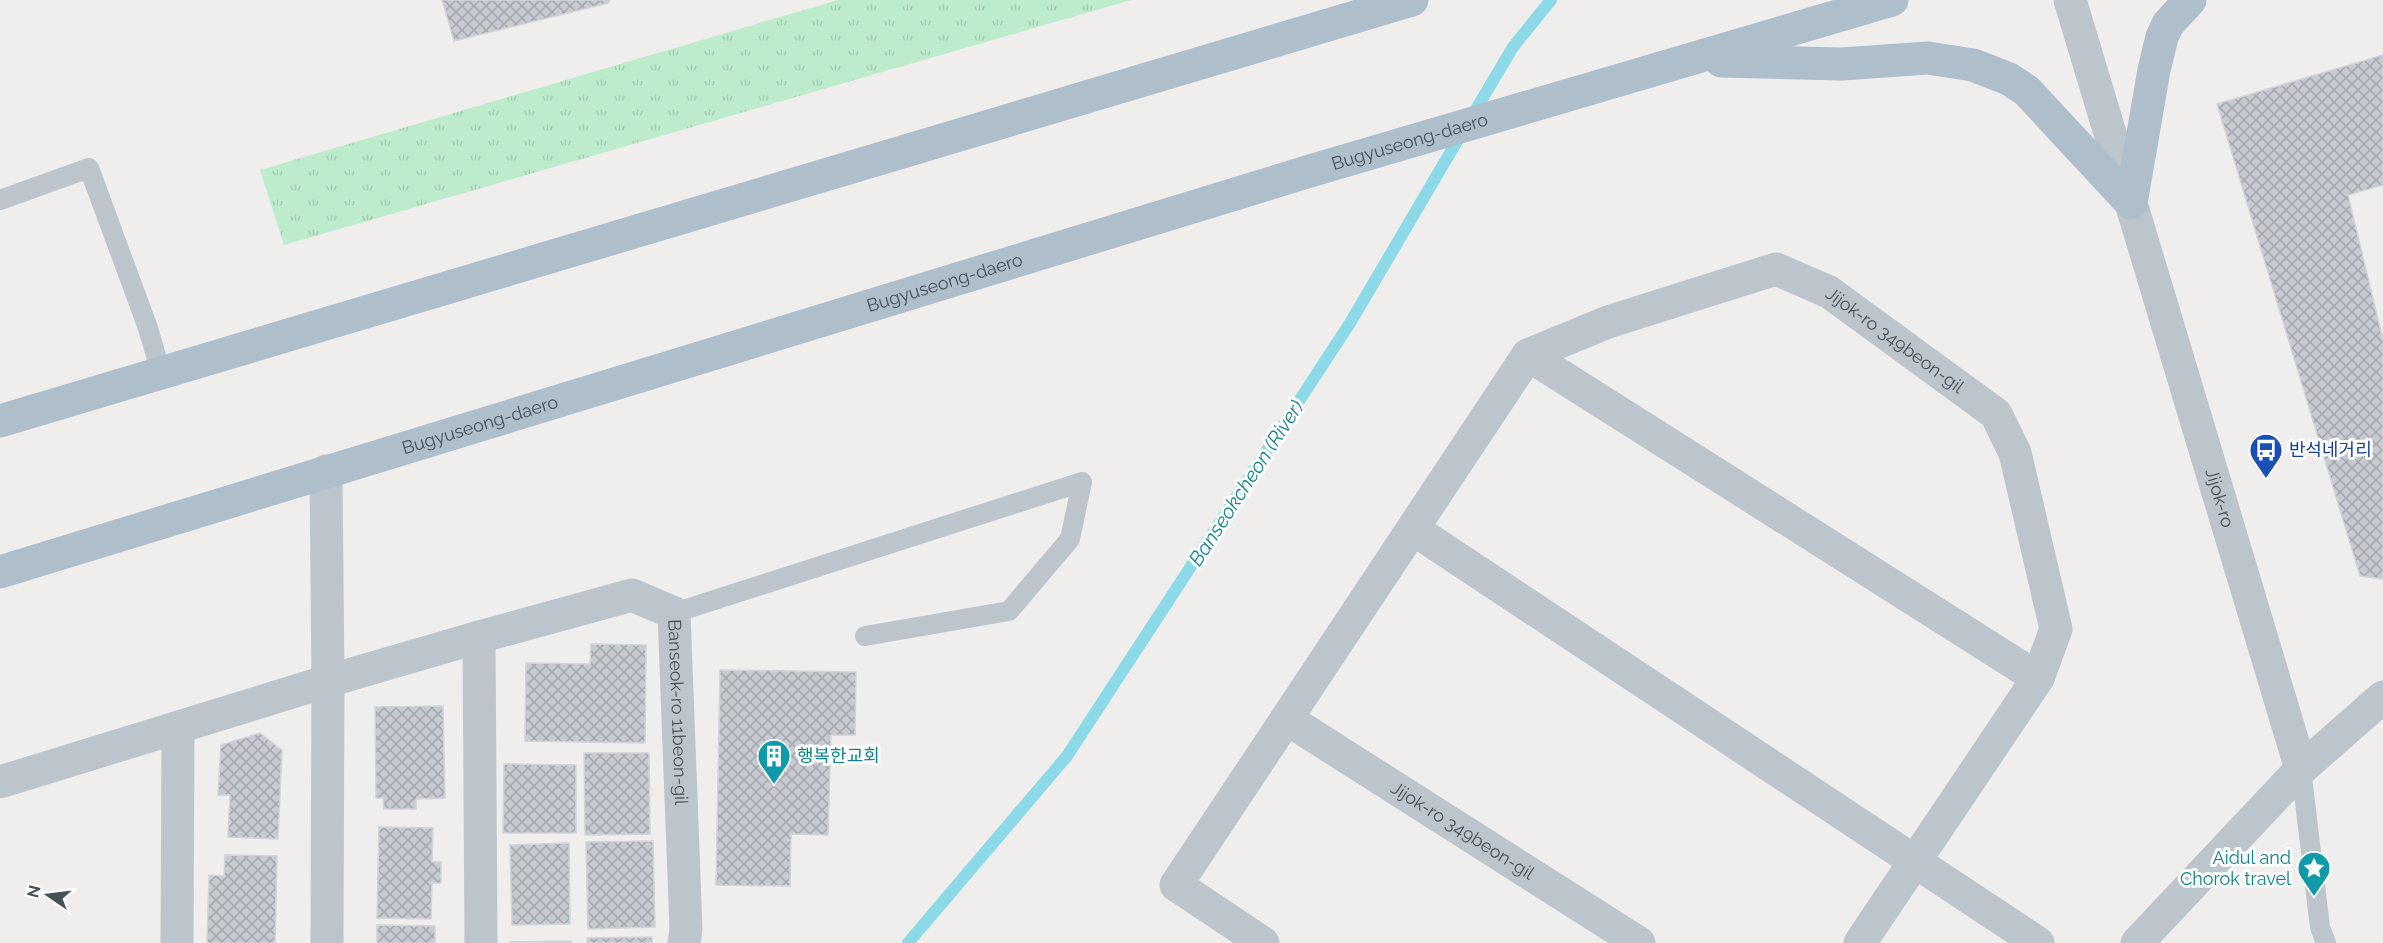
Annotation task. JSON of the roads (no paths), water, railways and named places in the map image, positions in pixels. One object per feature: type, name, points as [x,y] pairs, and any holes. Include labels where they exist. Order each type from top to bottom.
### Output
[{"type":"main road","points":[[0,421],[1413,0]]},
{"type":"main road","name":"Bugyuseong-daero","points":[[0,572],[1310,171],[1892,0]]},
{"type":"main road","points":[[2131,203],[2154,70],[2162,37],[2168,24],[2190,0]]},
{"type":"main road","points":[[1663,68],[1711,62],[1842,64],[1928,58],[1973,64],[2008,79],[2027,92],[2131,203]]},
{"type":"street","name":"Jijok-ro","points":[[2070,0],[2301,770]]},
{"type":"street","name":"Jijok-ro 349beon-gil","points":[[1528,355],[1608,322],[1776,269],[1828,292],[1996,414],[2015,453],[2056,629],[2038,678],[1860,943]]},
{"type":"street","points":[[1263,943],[1176,885],[1528,355],[2038,678]]},
{"type":"street","points":[[326,471],[327,943]]},
{"type":"street","points":[[1413,529],[2038,943]]},
{"type":"street","name":"Banseok-ro 11beon-gil","points":[[0,782],[328,681],[632,595],[674,613],[686,929],[684,943]]},
{"type":"street","points":[[479,637],[481,943]]},
{"type":"street","points":[[2137,943],[2301,770],[2383,697]]},
{"type":"street","name":"Jijok-ro 349beon-gil","points":[[1287,719],[1640,943]]},
{"type":"street","points":[[177,943],[178,729]]},
{"type":"lane","points":[[0,200],[89,168],[148,328],[161,373]]},
{"type":"lane","points":[[674,613],[1082,482],[1070,539],[1009,611],[865,636]]},
{"type":"lane","points":[[2301,770],[2320,927],[2326,943]]},
{"type":"waterway","name":"Banseokcheon (River)","points":[[1472,116],[1513,47],[1551,0]]},
{"type":"waterway","name":"Banseokcheon (River)","points":[[908,943],[1067,756],[1350,323],[1463,131]]},
{"type":"place","name":"반석네거리","points":[[2266,479]]},
{"type":"place","name":"행복한교회","points":[[774,785]]},
{"type":"place","name":"Aidul and Chorok travel","points":[[2314,897]]}]
